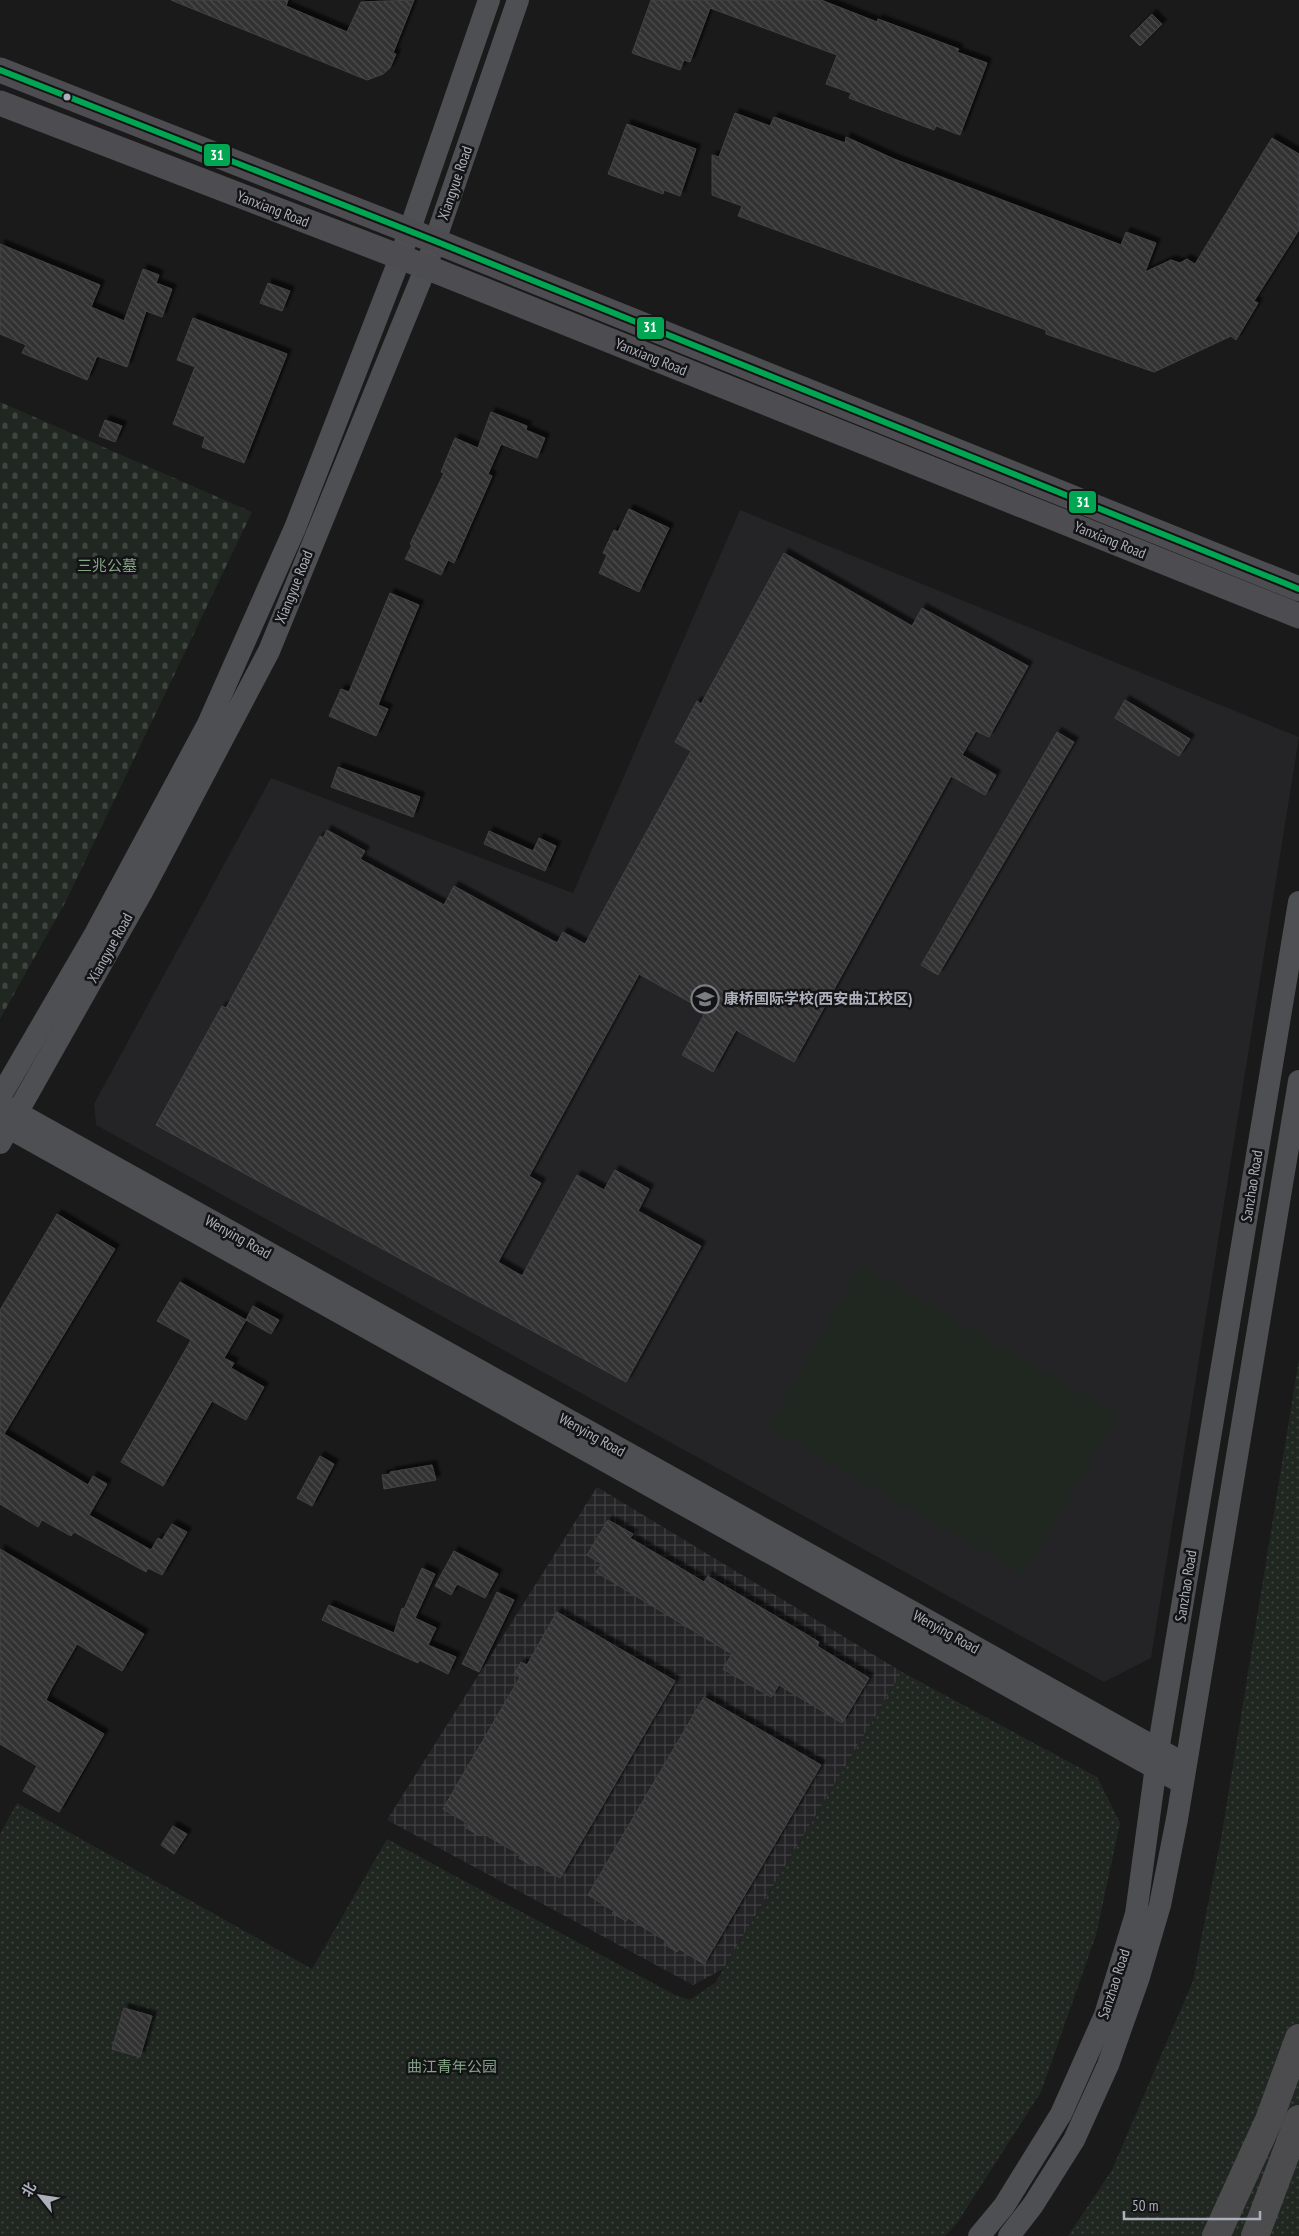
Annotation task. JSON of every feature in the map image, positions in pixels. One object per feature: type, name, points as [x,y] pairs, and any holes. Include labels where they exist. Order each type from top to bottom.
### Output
[{"type":"highway","points":[[1216,2236],[1269,2120],[1299,2038]]},
{"type":"highway","points":[[1255,2236],[1299,2119]]},
{"type":"main road","name":"Yanxiang Road","points":[[0,70],[435,241],[1299,589]]},
{"type":"main road","name":"Yanxiang Road","points":[[0,103],[426,267],[1299,616]]},
{"type":"street","name":"Xiangyue Road","points":[[0,1097],[96,934],[208,724],[295,528],[400,258],[489,0]]},
{"type":"street","name":"Xiangyue Road","points":[[5,1122],[143,890],[269,651],[426,267],[518,0]]},
{"type":"street","name":"Sanzhao Road","points":[[979,2236],[1004,2206],[1060,2114],[1105,2015],[1136,1914],[1157,1760],[1299,902]]},
{"type":"street","name":"Sanzhao Road","points":[[1010,2236],[1033,2205],[1074,2140],[1108,2065],[1139,1977],[1160,1905],[1299,1081]]},
{"type":"street","name":"Wenying Road","points":[[5,1122],[1183,1774]]},
{"type":"shaded area","name":"康桥国际学校(西安曲江校区)","points":[[740,510],[1299,737],[1151,1658],[1104,1682],[96,1125],[94,1104],[271,778],[573,893]]},
{"type":"shaded area","points":[[597,1487],[902,1672],[723,1969],[693,1985],[387,1820]]},
{"type":"green space","name":"三兆公墓","points":[[0,402],[252,512],[66,901],[0,1019]]},
{"type":"green space","points":[[861,1265],[1118,1414],[1024,1575],[768,1427]]},
{"type":"green space","points":[[1299,1359],[1299,2236],[1068,2236],[1112,2170],[1193,1981],[1222,1833]]},
{"type":"green space","name":"曲江青年公园","points":[[902,1672],[1097,1777],[1120,1823],[1096,1935],[1041,2092],[957,2223],[945,2236],[0,2236],[0,1834],[17,1803],[312,1969],[387,1839],[675,1995],[690,2000],[715,1983]]},
{"type":"building","points":[[171,0],[288,0],[286,6],[347,32],[361,2],[414,0],[393,53],[396,54],[390,68],[383,74],[367,80]]},
{"type":"building","points":[[651,0],[821,0],[877,22],[878,19],[959,49],[957,52],[987,63],[960,135],[936,126],[934,130],[849,98],[851,93],[826,84],[837,55],[710,8],[690,62],[684,60],[680,70],[632,53]]},
{"type":"building","points":[[1152,14],[1162,24],[1140,46],[1130,36]]},
{"type":"building","points":[[735,113],[770,126],[774,117],[845,143],[846,137],[894,159],[1121,245],[1126,232],[1156,243],[1145,272],[1171,260],[1180,263],[1187,259],[1195,264],[1272,138],[1299,154],[1299,230],[1254,301],[1258,303],[1236,340],[1231,336],[1154,372],[1046,334],[1046,330],[738,216],[742,206],[712,195],[712,155],[719,157]]},
{"type":"building","points":[[627,124],[696,149],[680,196],[664,190],[663,194],[608,174]]},
{"type":"building","points":[[0,244],[100,285],[91,307],[124,321],[143,269],[159,275],[156,283],[172,289],[162,317],[146,311],[127,367],[97,356],[87,380],[22,353],[26,345],[0,334]]},
{"type":"building","points":[[268,283],[290,291],[282,311],[260,303]]},
{"type":"building","points":[[193,318],[287,354],[244,463],[202,447],[205,437],[173,424],[195,367],[177,360]]},
{"type":"building","points":[[491,412],[527,426],[526,430],[545,438],[537,458],[501,444],[488,474],[492,476],[454,563],[448,560],[441,575],[405,559],[412,545],[410,544],[444,473],[441,472],[455,438],[478,448]]},
{"type":"building","points":[[105,420],[122,426],[115,442],[99,436]]},
{"type":"building","points":[[629,509],[669,528],[639,592],[599,573],[607,555],[603,553],[614,530],[618,532]]},
{"type":"building","points":[[784,553],[912,626],[922,608],[1028,666],[989,737],[976,731],[962,755],[996,775],[985,795],[951,776],[794,1062],[736,1030],[713,1072],[682,1055],[706,1011],[639,974],[529,1176],[541,1183],[498,1262],[522,1276],[577,1175],[604,1190],[615,1170],[649,1189],[638,1211],[701,1246],[626,1382],[156,1125],[222,1006],[226,1008],[320,836],[323,838],[327,830],[365,851],[360,859],[444,905],[454,886],[557,943],[563,932],[585,944],[691,751],[675,742],[697,701],[701,704]]},
{"type":"building","points":[[390,593],[419,605],[378,705],[388,709],[376,736],[329,716],[341,689],[349,692]]},
{"type":"building","points":[[1125,700],[1190,739],[1179,756],[1115,718]]},
{"type":"building","points":[[1057,732],[1074,742],[938,975],[921,965]]},
{"type":"building","points":[[338,767],[420,797],[413,817],[331,787]]},
{"type":"building","points":[[489,831],[533,851],[539,838],[556,846],[545,871],[484,844]]},
{"type":"building","points":[[57,1214],[115,1249],[4,1434],[88,1485],[93,1476],[107,1484],[89,1515],[151,1550],[158,1538],[162,1540],[172,1524],[187,1532],[162,1575],[148,1568],[146,1572],[74,1532],[71,1536],[42,1520],[38,1527],[0,1504],[0,1310]]},
{"type":"building","points":[[180,1282],[246,1320],[224,1358],[234,1363],[231,1368],[264,1387],[246,1420],[212,1401],[163,1486],[121,1462],[191,1340],[157,1321]]},
{"type":"building","points":[[253,1306],[279,1320],[271,1334],[246,1320]]},
{"type":"building","points":[[320,1456],[334,1464],[312,1506],[297,1498]]},
{"type":"building","points":[[432,1465],[436,1480],[384,1489],[382,1475]]},
{"type":"building","points":[[608,1520],[633,1534],[630,1538],[704,1582],[708,1576],[819,1642],[817,1646],[869,1678],[842,1723],[779,1685],[771,1697],[723,1669],[732,1654],[596,1572],[602,1564],[587,1555]]},
{"type":"building","points":[[0,1549],[144,1634],[122,1671],[77,1644],[51,1689],[46,1700],[104,1734],[59,1812],[23,1791],[37,1766],[0,1744]]},
{"type":"building","points":[[454,1551],[498,1574],[485,1598],[457,1584],[451,1595],[435,1586]]},
{"type":"building","points":[[422,1568],[435,1574],[415,1618],[436,1628],[428,1645],[456,1657],[448,1674],[419,1660],[418,1663],[322,1620],[329,1605],[394,1633],[402,1608],[404,1609]]},
{"type":"building","points":[[497,1592],[514,1600],[479,1672],[462,1664]]},
{"type":"building","points":[[557,1612],[675,1681],[560,1878],[534,1863],[532,1866],[519,1858],[521,1855],[482,1833],[480,1836],[466,1828],[469,1824],[443,1809],[520,1677],[514,1674],[521,1662],[527,1665]]},
{"type":"building","points":[[704,1697],[821,1765],[704,1964],[679,1949],[677,1952],[664,1944],[666,1941],[628,1918],[626,1921],[612,1913],[614,1911],[588,1895]]},
{"type":"building","points":[[173,1826],[187,1834],[174,1854],[161,1845]]},
{"type":"building","points":[[124,2008],[152,2016],[140,2057],[112,2049]]},
{"type":"transit line","name":"31","points":[[0,70],[435,241],[1299,589]]},
{"type":"place","name":"康桥国际学校(西安曲江校区)","points":[[705,999]]}]
